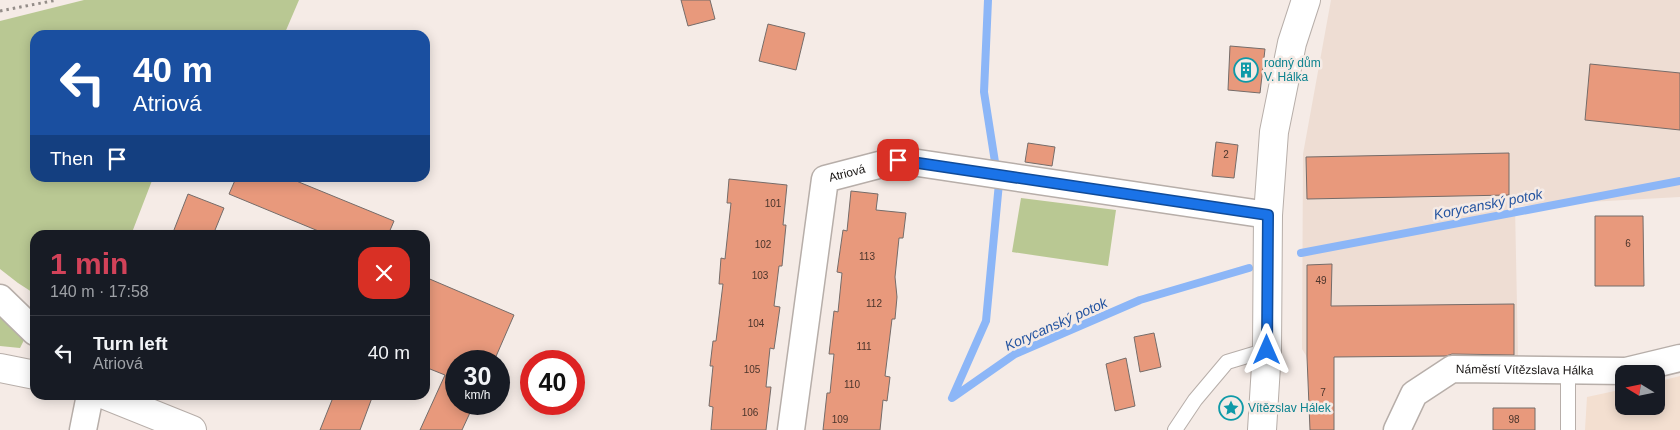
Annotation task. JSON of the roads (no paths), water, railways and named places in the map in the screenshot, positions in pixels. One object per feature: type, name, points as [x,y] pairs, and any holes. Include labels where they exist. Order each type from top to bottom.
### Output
[{"type":"street","points":[[1262,430],[1267,350],[1268,215],[1274,132],[1292,43],[1306,0]]},
{"type":"street","name":"Atriová","points":[[791,430],[825,179],[898,160],[1268,215]]},
{"type":"street","points":[[0,298],[30,327]]},
{"type":"street","name":"Náměstí Vítězslava Hálka","points":[[1397,430],[1414,394],[1452,369],[1626,371],[1680,358]]},
{"type":"street","points":[[0,368],[30,374]]},
{"type":"street","points":[[83,430],[89,400]]},
{"type":"street","points":[[117,400],[192,430]]},
{"type":"lane","points":[[1176,430],[1195,400],[1227,362],[1267,350]]},
{"type":"lane","points":[[1568,370],[1568,430]]},
{"type":"waterway","name":"Korycanský potok","points":[[988,0],[984,92],[995,162]]},
{"type":"waterway","name":"Korycanský potok","points":[[1301,253],[1680,181]]},
{"type":"waterway","name":"Korycanský potok","points":[[999,183],[986,321],[952,398],[1015,354],[1140,300],[1249,268]]},
{"type":"place","name":"rodný dům V. Hálka","points":[[1246,70]]},
{"type":"place","name":"Vítězslav Hálek","points":[[1231,408]]}]
